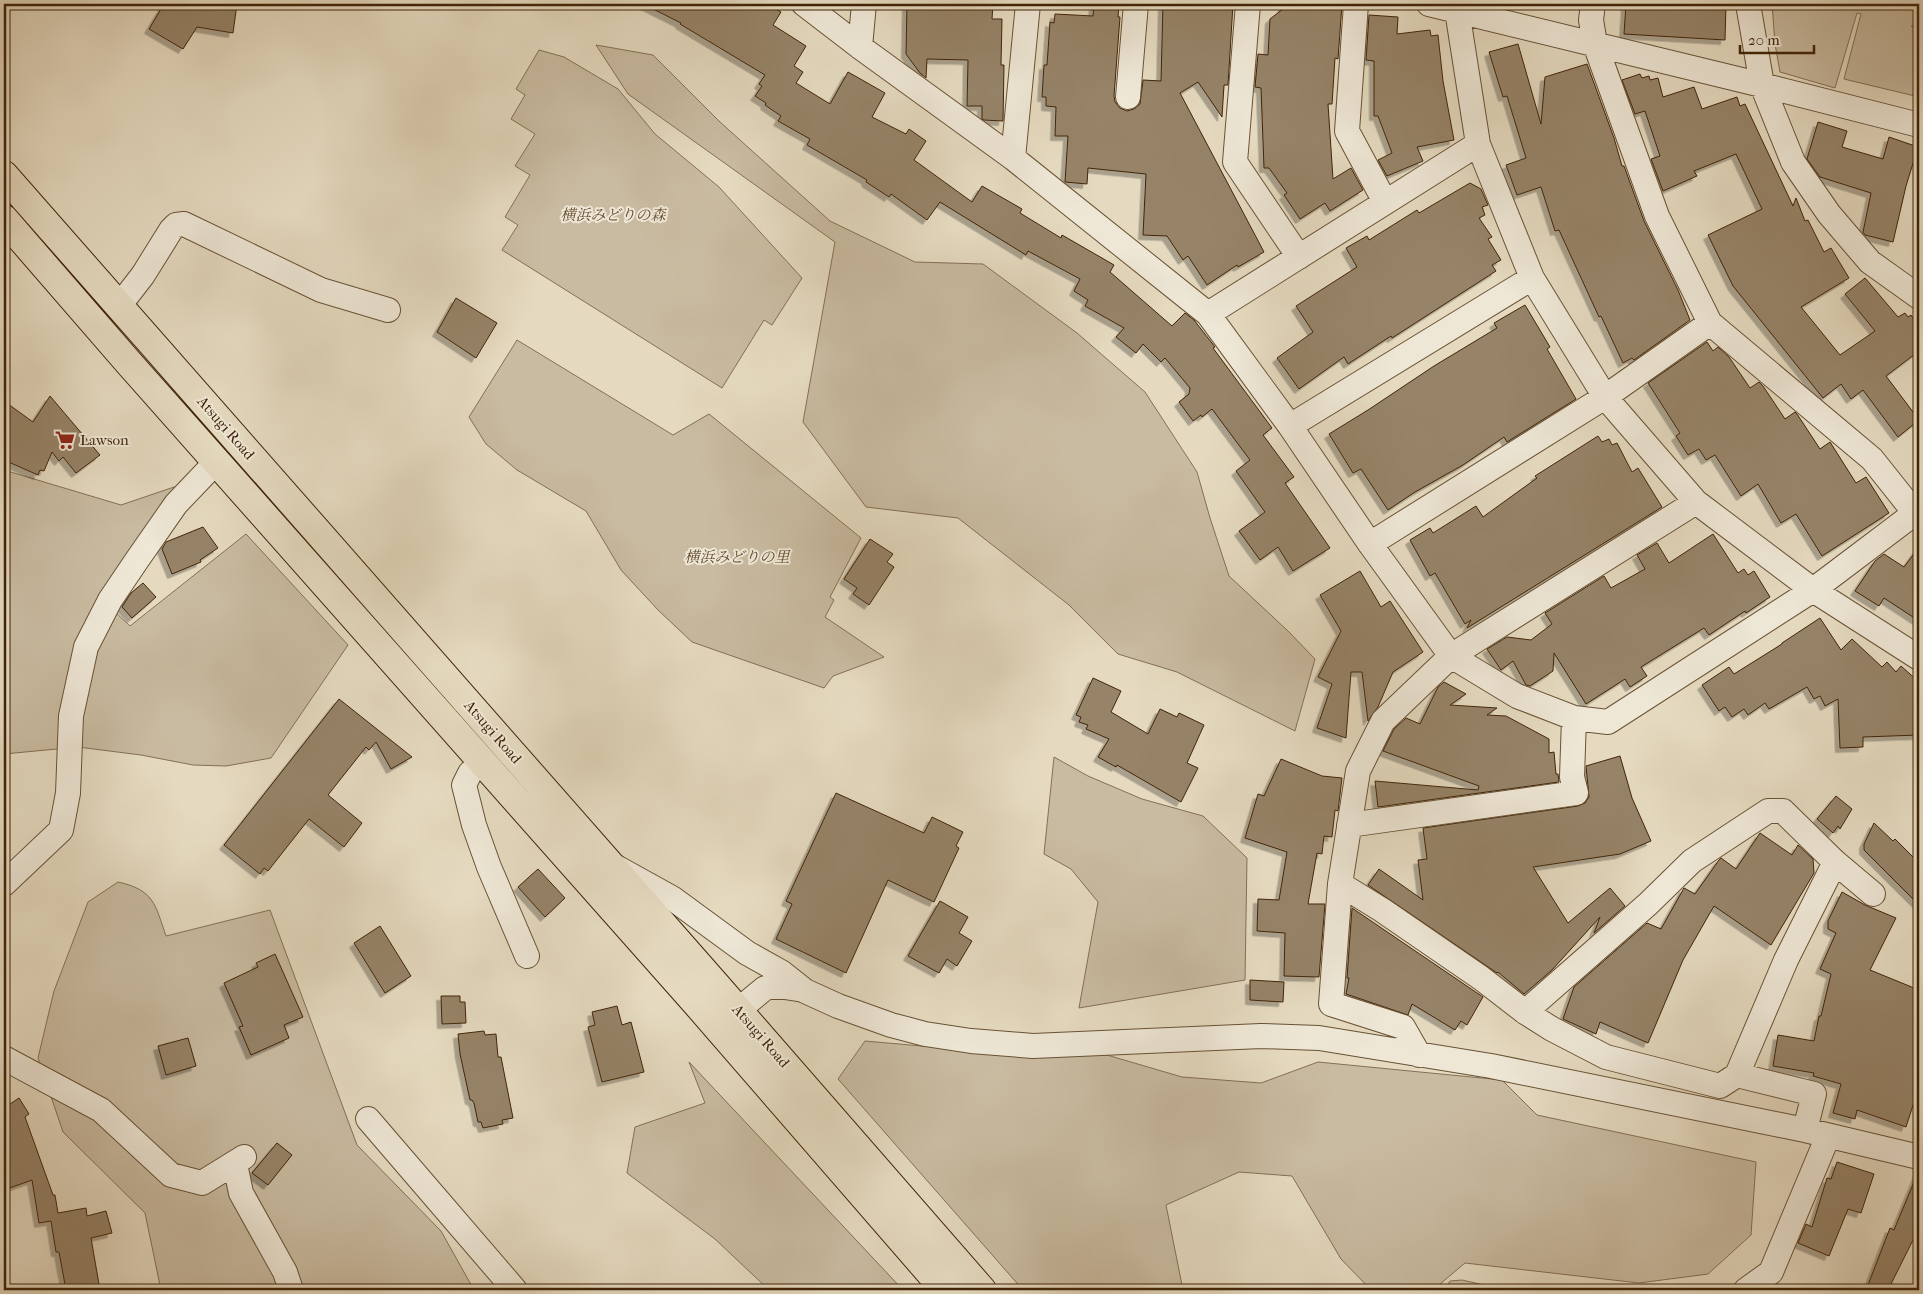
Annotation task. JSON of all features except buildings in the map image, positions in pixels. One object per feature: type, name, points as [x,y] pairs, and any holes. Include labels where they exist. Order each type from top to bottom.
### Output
[{"type":"highway","name":"Atsugi Road","points":[[4,175],[982,1290]]},
{"type":"highway","name":"Atsugi Road","points":[[4,219],[944,1290]]},
{"type":"street","points":[[804,4],[1013,158],[1208,314],[1290,426],[1370,544],[1451,656],[1517,696],[1574,718],[1608,722],[1813,590],[1917,511],[1872,459],[1710,323],[1657,216],[1595,44],[1591,20],[1593,4]]},
{"type":"street","points":[[860,47],[864,4]]},
{"type":"street","points":[[1013,158],[1028,4]]},
{"type":"street","points":[[1128,97],[1136,4]]},
{"type":"street","points":[[1248,4],[1235,162],[1300,257]]},
{"type":"street","points":[[1356,4],[1347,131],[1385,202]]},
{"type":"street","points":[[1429,4],[1456,7],[1595,44],[1919,125]]},
{"type":"street","points":[[1748,4],[1762,85],[1793,162],[1829,214],[1870,262],[1919,297]]},
{"type":"street","points":[[1456,7],[1478,144],[1532,278],[1605,397],[1696,502],[1813,590],[1919,658]]},
{"type":"street","points":[[1208,314],[1478,144]]},
{"type":"street","points":[[119,306],[143,275],[171,230],[176,225],[184,224],[321,290],[388,310]]},
{"type":"street","points":[[1290,426],[1532,278]]},
{"type":"street","points":[[1370,544],[1605,397],[1710,323]]},
{"type":"street","points":[[4,884],[61,830],[68,793],[71,716],[86,647],[110,600],[176,504],[217,461]]},
{"type":"street","points":[[1419,1055],[1403,1027],[1331,1004],[1340,884],[1358,771],[1383,721],[1451,656],[1696,502]]},
{"type":"street","points":[[1349,825],[1576,793],[1572,778],[1574,718]]},
{"type":"street","points":[[482,763],[470,773],[464,785],[474,825],[489,868],[527,956]]},
{"type":"street","points":[[1525,1012],[1648,904],[1692,861],[1768,811],[1784,811],[1835,862],[1873,894]]},
{"type":"street","points":[[1340,884],[1382,910],[1481,978],[1525,1012],[1552,1029],[1606,1057],[1720,1086],[1737,1075],[1786,960],[1835,862]]},
{"type":"street","points":[[608,863],[672,898],[747,953],[781,972],[806,991],[838,1006],[925,1034],[971,1042],[1033,1046],[1261,1036],[1319,1038],[1491,1066],[1805,1130],[1919,1156]]},
{"type":"street","points":[[716,1028],[765,988],[778,986],[806,991]]},
{"type":"street","points":[[4,1058],[101,1110],[171,1175],[202,1182],[240,1160],[241,1193],[285,1272],[291,1290]]},
{"type":"street","points":[[1737,1075],[1814,1094],[1805,1130]]},
{"type":"street","points":[[368,1119],[515,1290]]},
{"type":"street","points":[[1746,1290],[1772,1272],[1828,1136]]},
{"type":"green space","points":[[1772,4],[1919,4],[1919,27],[1911,26],[1919,28],[1919,97],[1844,79],[1861,14],[1857,13],[1835,88],[1780,72],[1775,44]]},
{"type":"green space","points":[[596,45],[653,55],[720,122],[830,221],[915,262],[983,264],[1077,333],[1145,392],[1197,472],[1229,576],[1315,659],[1295,731],[1177,672],[1118,654],[1069,605],[958,518],[866,507],[803,422],[835,242],[628,94]]},
{"type":"green space","name":"横浜みどりの森","points":[[539,50],[564,57],[618,89],[655,134],[719,187],[802,278],[772,325],[764,320],[722,388],[502,250],[518,225],[505,217],[530,175],[515,166],[535,134],[511,119],[525,95],[516,89]]},
{"type":"green space","name":"横浜みどりの里","points":[[517,340],[673,435],[709,414],[861,538],[830,597],[834,600],[825,617],[884,657],[833,676],[824,688],[692,642],[658,610],[621,570],[586,511],[517,470],[486,444],[469,417]]},
{"type":"green space","points":[[4,470],[121,505],[180,485],[115,612],[130,626],[246,534],[348,645],[271,758],[226,766],[193,765],[141,755],[78,747],[4,754]]},
{"type":"green space","points":[[1054,757],[1088,776],[1142,799],[1203,816],[1247,858],[1245,980],[1079,1008],[1098,902],[1071,869],[1044,854]]},
{"type":"green space","points":[[118,882],[130,885],[146,894],[159,915],[166,936],[270,910],[357,1145],[441,1231],[474,1290],[161,1290],[145,1213],[63,1132],[38,1058],[54,991],[88,902]]},
{"type":"green space","points":[[865,1041],[1001,1053],[1010,1047],[1107,1055],[1182,1077],[1261,1083],[1318,1062],[1502,1080],[1537,1115],[1756,1162],[1751,1235],[1708,1274],[1639,1283],[1465,1263],[1433,1290],[1371,1290],[1341,1259],[1292,1176],[1239,1172],[1166,1205],[1183,1290],[1023,1290],[838,1079]]},
{"type":"green space","points":[[689,1062],[903,1290],[769,1290],[715,1239],[627,1173],[635,1127],[705,1103]]},
{"type":"green space","points":[[1462,1280],[1484,1285],[1526,1285],[1532,1290],[1444,1290],[1450,1281]]},
{"type":"place","name":"Lawson","points":[[65,440]]}]
